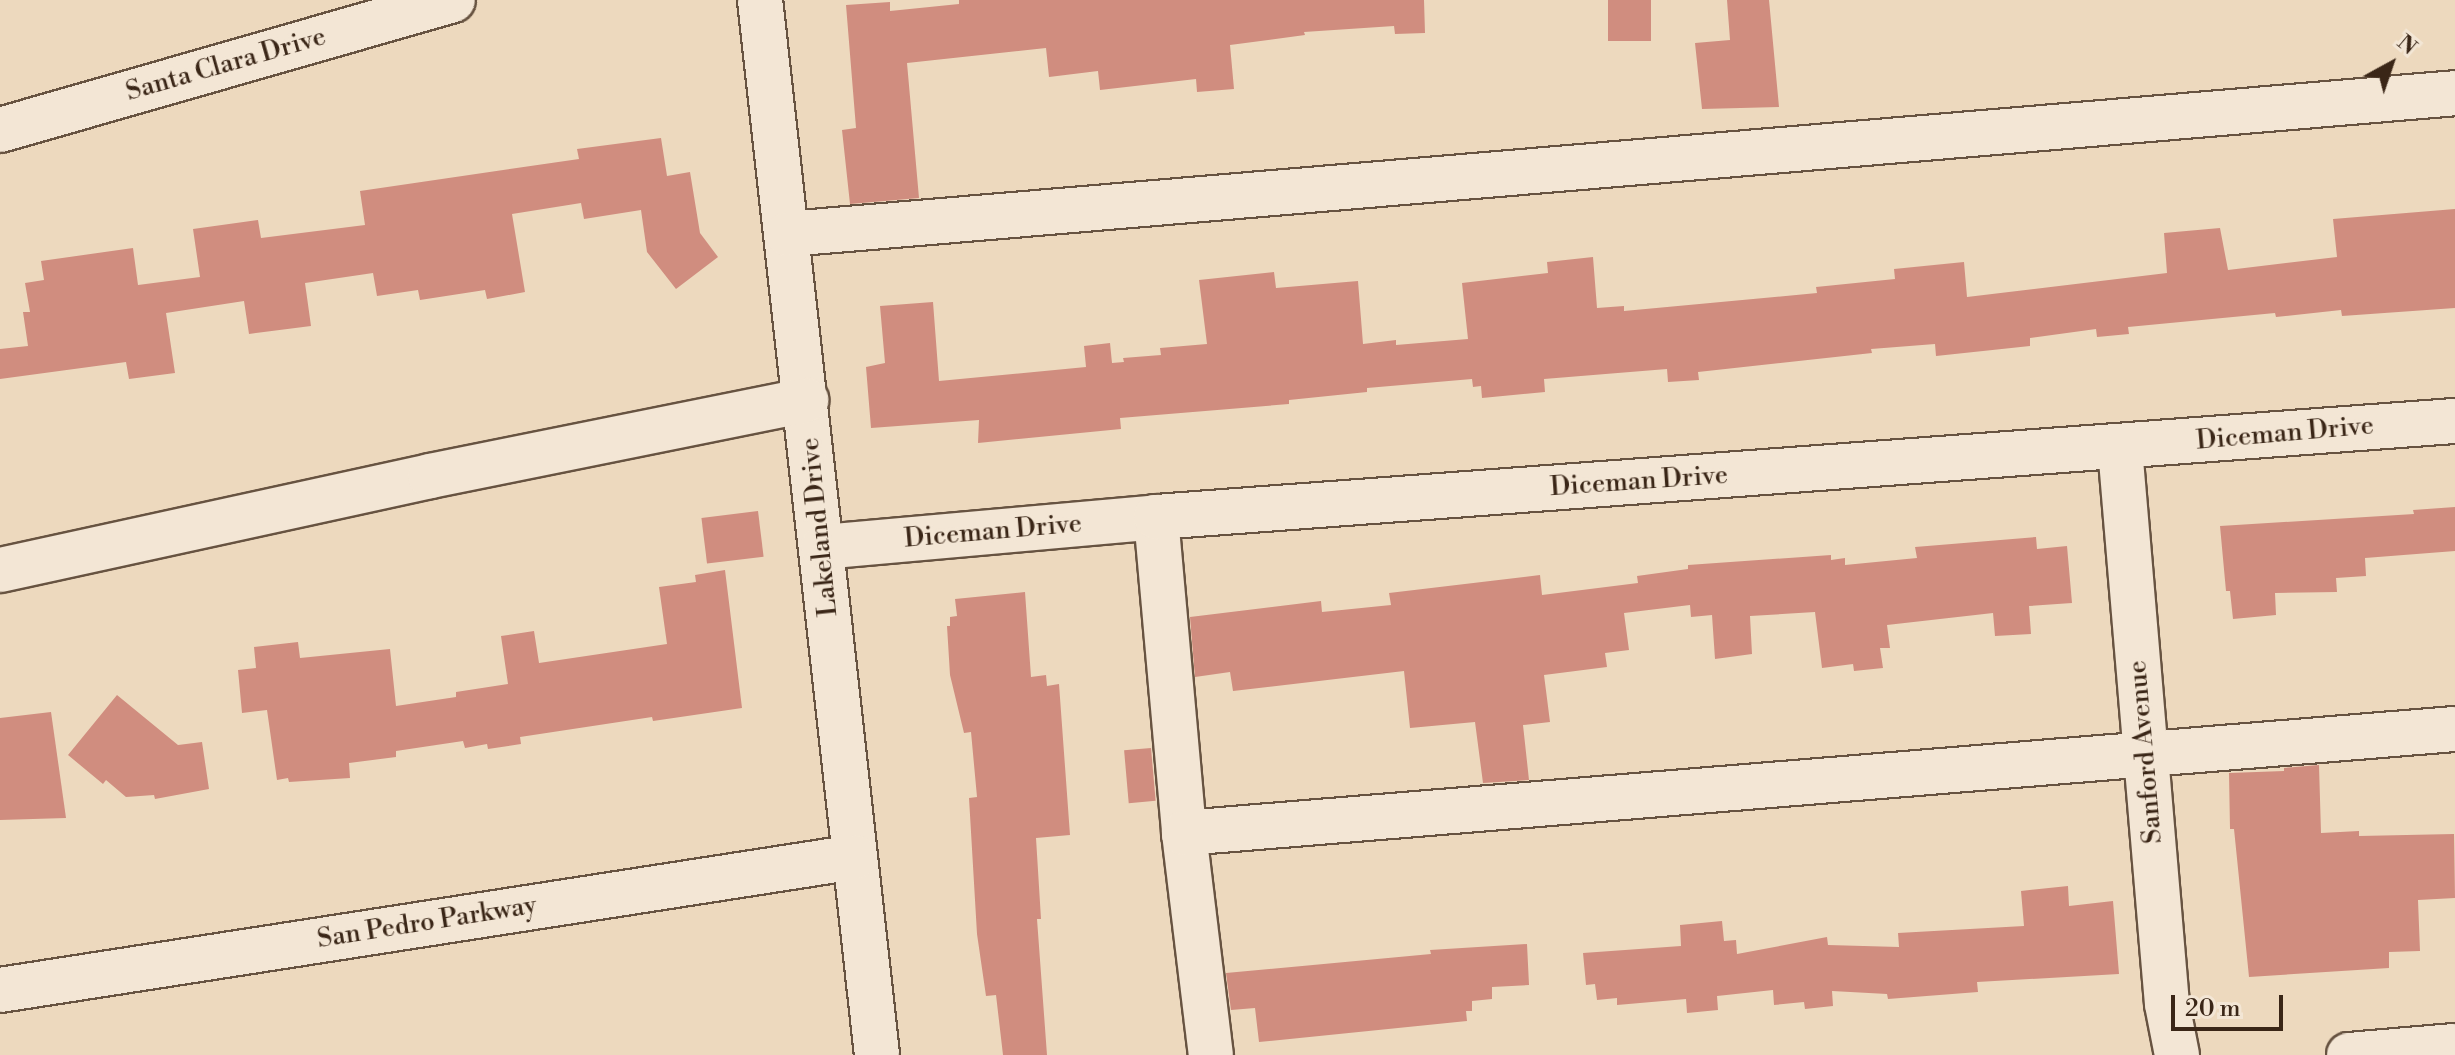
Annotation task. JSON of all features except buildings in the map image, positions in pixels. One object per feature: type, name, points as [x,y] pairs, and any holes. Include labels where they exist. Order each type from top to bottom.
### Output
[{"type":"street","name":"Santa Clara Drive","points":[[0,130],[453,0]]},
{"type":"street","name":"Lakeland Drive","points":[[760,0],[877,1055]]},
{"type":"street","points":[[788,234],[2455,93]]},
{"type":"street","points":[[0,570],[430,476],[806,400]]},
{"type":"street","name":"Diceman Drive","points":[[823,547],[1156,517],[2455,421]]},
{"type":"street","name":"Sanford Avenue","points":[[2120,448],[2167,1004],[2177,1055]]},
{"type":"street","points":[[1156,517],[1184,833],[1211,1055]]},
{"type":"street","points":[[1184,833],[2455,729]]},
{"type":"street","name":"San Pedro Parkway","points":[[0,990],[855,857]]},
{"type":"street","points":[[2349,1055],[2455,1046]]}]
